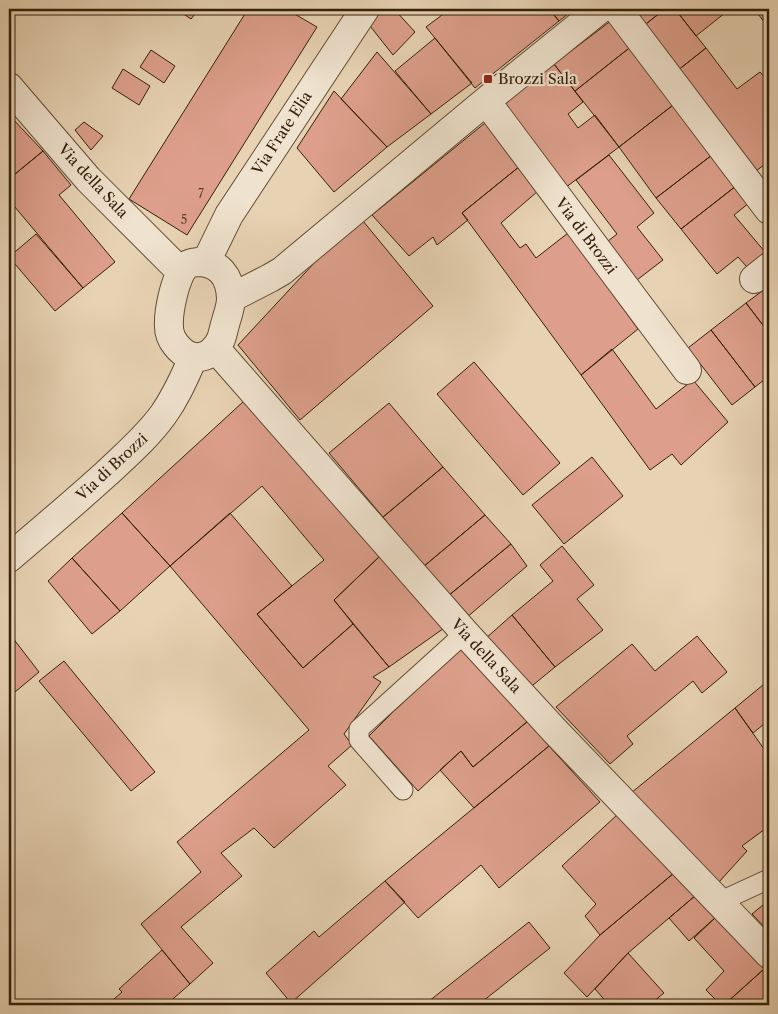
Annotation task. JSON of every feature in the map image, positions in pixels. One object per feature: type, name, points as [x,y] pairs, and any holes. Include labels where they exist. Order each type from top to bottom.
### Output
[{"type":"street","name":"Via Frate Elia","points":[[206,262],[229,215],[364,9]]},
{"type":"street","points":[[231,298],[282,271],[600,9]]},
{"type":"street","points":[[617,9],[769,210]]},
{"type":"street","name":"Via della Sala","points":[[9,87],[88,179],[181,272]]},
{"type":"street","name":"Via di Brozzi","points":[[486,101],[687,370]]},
{"type":"street","points":[[204,353],[185,354],[171,339],[168,328],[172,296],[181,272],[187,264],[206,262]]},
{"type":"street","name":"Via di Brozzi","points":[[9,558],[141,441],[162,417],[179,388],[204,353],[220,340],[231,298],[226,278],[222,271],[206,262]]},
{"type":"street","name":"Via della Sala","points":[[204,353],[561,737],[769,954]]},
{"type":"lane","points":[[403,790],[359,740],[359,729],[465,633]]},
{"type":"lane","points":[[720,902],[769,879]]},
{"type":"building","points":[[176,9],[199,9],[191,19]]},
{"type":"building","points":[[248,9],[286,9],[317,27],[187,235],[129,199]]},
{"type":"building","points":[[382,9],[394,9],[415,32],[393,55],[370,26]]},
{"type":"building","points":[[450,9],[549,9],[559,21],[475,88],[426,27]]},
{"type":"building","points":[[549,9],[574,9],[559,21]]},
{"type":"building","points":[[628,9],[665,9],[642,27]]},
{"type":"building","points":[[665,9],[675,9],[706,48],[677,71],[642,27]]},
{"type":"building","points":[[675,9],[730,9],[696,36]]},
{"type":"building","points":[[754,9],[769,9],[769,28]]},
{"type":"building","points":[[612,20],[633,45],[575,91],[554,64]]},
{"type":"building","points":[[435,38],[472,83],[431,114],[395,71]]},
{"type":"building","points":[[633,45],[677,102],[619,147],[575,91]]},
{"type":"building","points":[[706,48],[737,89],[760,72],[769,82],[769,161],[756,171],[677,71]]},
{"type":"building","points":[[151,50],[175,66],[164,83],[140,67]]},
{"type":"building","points":[[377,52],[431,114],[387,147],[341,99]]},
{"type":"building","points":[[554,64],[583,102],[568,114],[578,128],[595,115],[619,147],[565,188],[502,104]]},
{"type":"building","points":[[123,69],[150,86],[139,105],[112,88]]},
{"type":"building","points":[[334,91],[387,147],[334,192],[297,148]]},
{"type":"building","points":[[677,102],[712,155],[656,198],[619,147]]},
{"type":"building","points":[[9,115],[43,151],[9,179]]},
{"type":"building","points":[[84,122],[103,136],[91,150],[75,130]]},
{"type":"building","points":[[485,123],[520,166],[462,213],[468,220],[437,245],[433,237],[409,256],[372,215]]},
{"type":"building","points":[[43,151],[71,185],[59,195],[115,262],[83,288],[9,200],[9,179]]},
{"type":"building","points":[[609,155],[654,213],[637,227],[663,260],[633,283],[603,245],[617,234],[576,180]]},
{"type":"building","points":[[712,155],[736,186],[681,229],[656,198]]},
{"type":"building","points":[[520,166],[538,191],[501,223],[520,248],[526,244],[536,258],[568,233],[638,329],[581,375],[462,213]]},
{"type":"building","points":[[736,186],[749,203],[734,215],[765,252],[747,267],[738,257],[717,274],[681,229]]},
{"type":"building","points":[[363,221],[433,306],[300,420],[238,345],[316,261]]},
{"type":"building","points":[[36,234],[83,288],[55,311],[9,257]]},
{"type":"building","points":[[765,289],[769,295],[769,333],[746,303]]},
{"type":"building","points":[[746,303],[769,333],[769,376],[755,387],[711,330]]},
{"type":"building","points":[[711,330],[755,387],[732,405],[688,348]]},
{"type":"building","points":[[612,349],[656,409],[693,380],[728,422],[681,465],[672,454],[650,470],[581,375]]},
{"type":"building","points":[[474,362],[560,463],[523,495],[437,394]]},
{"type":"building","points":[[244,401],[381,555],[334,600],[353,624],[303,668],[257,614],[324,560],[262,486],[170,566],[122,513]]},
{"type":"building","points":[[389,403],[443,467],[383,517],[329,453]]},
{"type":"building","points":[[592,457],[623,496],[564,544],[532,505]]},
{"type":"building","points":[[443,467],[485,515],[423,567],[383,517]]},
{"type":"building","points":[[122,513],[170,566],[120,611],[72,558]]},
{"type":"building","points":[[230,513],[292,586],[257,614],[303,668],[353,624],[389,667],[373,677],[381,682],[344,734],[352,745],[328,766],[346,785],[274,848],[254,828],[221,853],[242,876],[181,927],[213,963],[190,984],[141,924],[201,872],[177,842],[309,730],[170,566]]},
{"type":"building","points":[[485,515],[511,544],[448,596],[423,567]]},
{"type":"building","points":[[511,544],[527,566],[466,618],[448,596]]},
{"type":"building","points":[[562,546],[594,585],[577,599],[603,630],[555,667],[512,615],[553,581],[540,565]]},
{"type":"building","points":[[381,555],[447,626],[389,667],[334,600]]},
{"type":"building","points":[[72,558],[120,611],[92,634],[48,581]]},
{"type":"building","points":[[512,615],[555,667],[527,690],[485,639]]},
{"type":"building","points":[[9,633],[39,672],[9,697]]},
{"type":"building","points":[[697,636],[727,672],[702,693],[693,681],[627,736],[633,744],[610,764],[556,707],[632,644],[655,671]]},
{"type":"building","points":[[463,646],[528,721],[473,767],[461,751],[418,791],[369,736]]},
{"type":"building","points":[[64,661],[155,772],[131,791],[39,681]]},
{"type":"building","points":[[769,680],[769,720],[753,733],[735,708]]},
{"type":"building","points":[[735,708],[769,756],[769,779],[765,782],[769,790],[769,826],[742,846],[747,851],[719,882],[631,793]]},
{"type":"building","points":[[528,721],[549,746],[474,808],[440,770],[461,751],[473,767]]},
{"type":"building","points":[[549,746],[600,802],[499,888],[481,865],[418,918],[385,881]]},
{"type":"building","points":[[618,814],[674,873],[600,935],[585,916],[596,904],[562,866]]},
{"type":"building","points":[[674,873],[696,895],[628,953],[587,997],[564,973],[600,935]]},
{"type":"building","points":[[385,881],[405,902],[291,1003],[266,973],[314,931],[319,937]]},
{"type":"building","points":[[696,895],[716,917],[689,941],[669,918]]},
{"type":"building","points":[[769,900],[769,932],[752,914]]},
{"type":"building","points":[[716,917],[764,969],[724,1005],[721,1005],[706,990],[724,971],[694,938]]},
{"type":"building","points":[[529,922],[550,948],[478,1005],[424,1005]]},
{"type":"building","points":[[162,950],[190,984],[166,1005],[107,1005],[122,992],[119,989]]},
{"type":"building","points":[[628,953],[664,993],[649,1005],[609,1005],[595,989]]},
{"type":"building","points":[[764,969],[769,973],[769,1005],[724,1005]]},
{"type":"place","name":"Brozzi Sala","points":[[488,79]]}]
